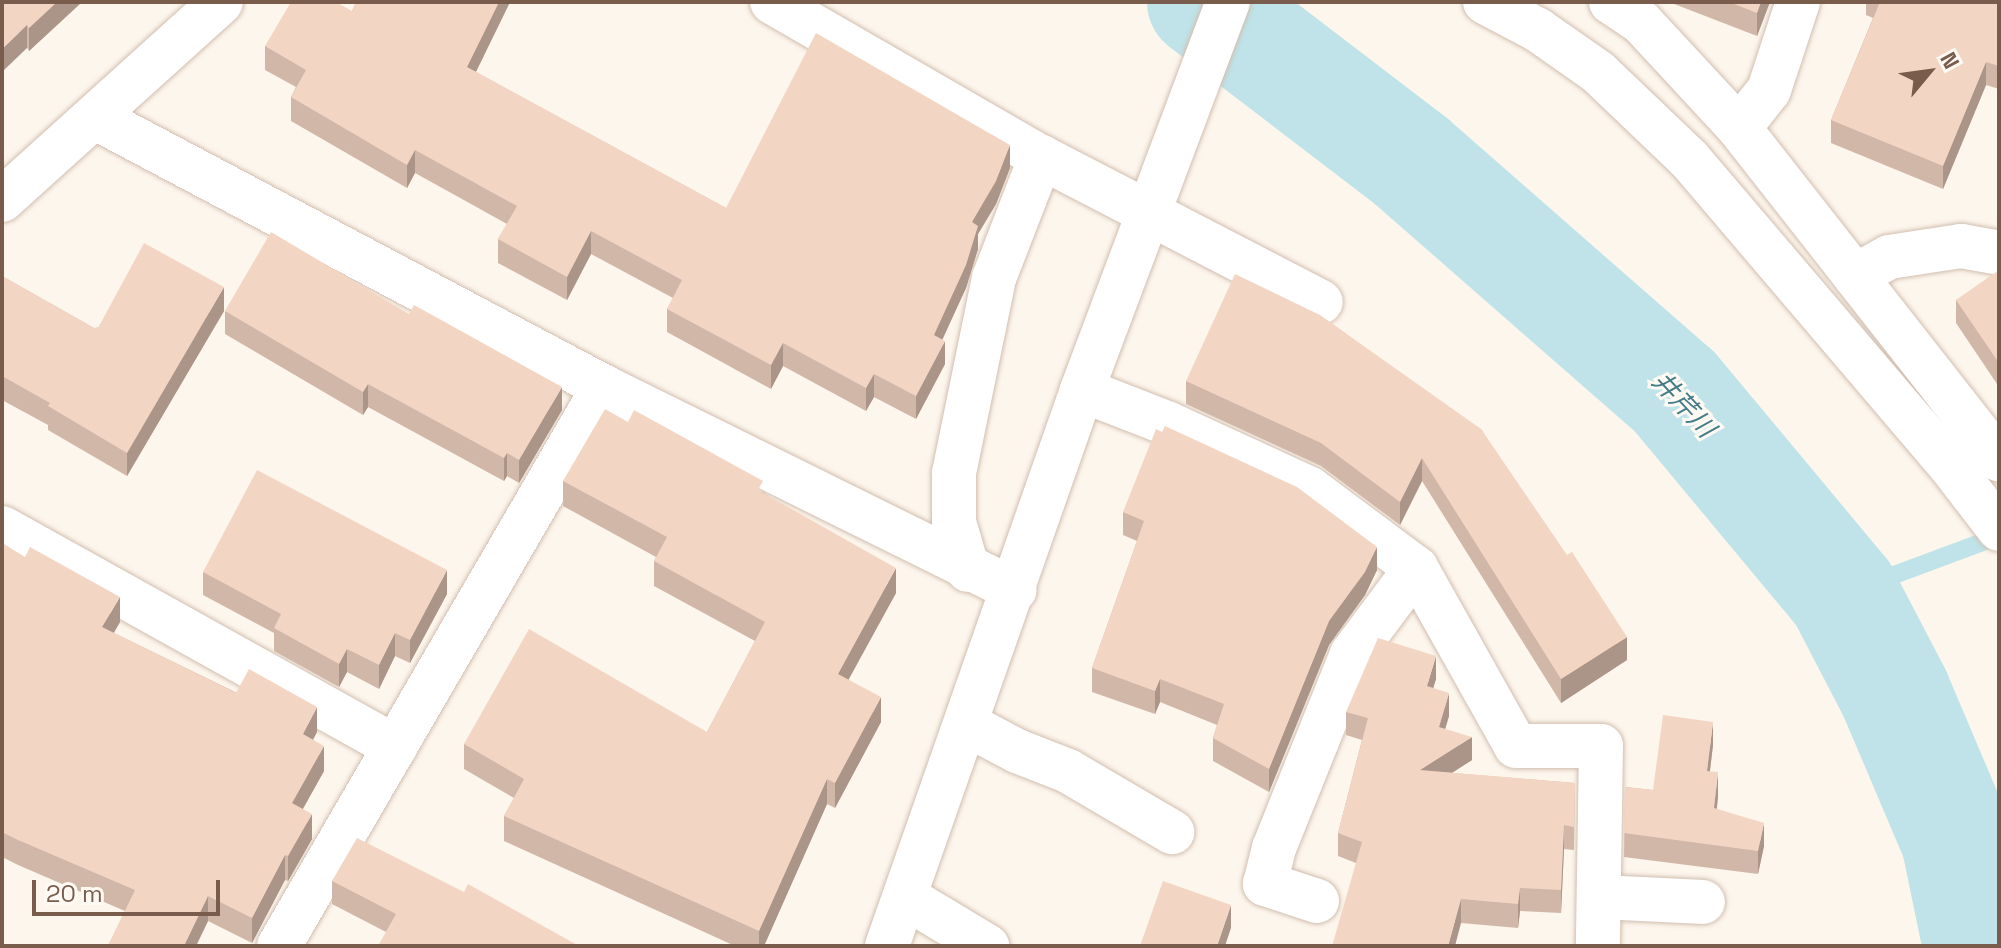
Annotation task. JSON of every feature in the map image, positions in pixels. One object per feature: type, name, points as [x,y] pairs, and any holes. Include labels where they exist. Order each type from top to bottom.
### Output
[{"type":"street","points":[[2,200],[221,2]]},
{"type":"street","points":[[772,2],[1041,157],[1155,197],[1321,302]]},
{"type":"street","points":[[887,946],[1082,390],[1228,2]]},
{"type":"street","points":[[1485,2],[1538,30],[1598,72],[1690,160],[1949,464],[1999,529]]},
{"type":"street","points":[[1611,2],[1641,22],[1739,128],[1999,459]]},
{"type":"street","points":[[1739,128],[1769,90],[1798,2]]},
{"type":"street","points":[[96,118],[604,387],[968,570],[1014,590]]},
{"type":"street","points":[[968,570],[954,522],[954,473],[994,278],[1041,157]]},
{"type":"street","points":[[1855,276],[1889,257],[1961,246],[1999,253]]},
{"type":"street","points":[[279,946],[604,387]]},
{"type":"street","points":[[1082,390],[1169,424],[1310,489],[1416,568],[1516,746],[1601,746],[1598,946]]},
{"type":"street","points":[[2,528],[395,747]]},
{"type":"street","points":[[1317,901],[1265,884],[1274,848],[1352,654],[1416,568]]},
{"type":"street","points":[[966,724],[1017,751],[1068,771],[1172,832]]},
{"type":"street","points":[[905,897],[987,946]]},
{"type":"street","points":[[1601,897],[1703,902]]},
{"type":"building","points":[[2,2],[57,2],[2,49]]},
{"type":"building","points":[[291,2],[336,2],[352,11],[356,2],[499,2],[467,67],[726,208],[816,33],[1010,145],[996,181],[972,222],[978,226],[966,265],[934,335],[945,341],[916,396],[874,374],[866,388],[783,343],[771,365],[667,309],[682,280],[591,231],[567,277],[498,239],[517,206],[415,150],[407,165],[291,97],[306,70],[265,46]]},
{"type":"building","points":[[1729,2],[1761,2],[1757,13]]},
{"type":"building","points":[[1880,2],[1999,2],[1999,66],[1986,62],[1943,166],[1831,120]]},
{"type":"building","points":[[271,232],[409,314],[414,305],[562,387],[519,460],[507,453],[504,458],[368,384],[363,392],[225,311]]},
{"type":"building","points":[[144,243],[224,287],[127,453],[2,376],[2,276],[98,328]]},
{"type":"building","points":[[1996,272],[1999,276],[1999,363],[1956,300]]},
{"type":"building","points":[[1235,274],[1320,315],[1481,429],[1567,555],[1572,552],[1627,637],[1561,679],[1422,458],[1400,502],[1321,443],[1186,381]]},
{"type":"building","points":[[605,409],[628,422],[634,410],[763,481],[758,490],[896,568],[838,674],[881,697],[835,783],[827,779],[759,931],[504,816],[524,779],[464,744],[529,629],[707,732],[765,622],[654,561],[667,537],[563,481]]},
{"type":"building","points":[[1165,426],[1297,487],[1377,547],[1365,572],[1329,621],[1269,769],[1213,738],[1224,704],[1160,679],[1155,691],[1092,668],[1144,521],[1123,512],[1156,429],[1162,432]]},
{"type":"building","points":[[257,470],[447,570],[410,640],[395,633],[379,665],[347,649],[339,664],[274,628],[281,614],[203,572]]},
{"type":"building","points":[[2,543],[25,557],[30,547],[120,597],[102,627],[236,693],[249,669],[317,707],[303,734],[324,746],[292,803],[312,814],[288,856],[285,855],[252,918],[208,896],[184,946],[108,946],[135,890],[2,832]]},
{"type":"building","points":[[1378,638],[1436,656],[1427,686],[1449,693],[1439,727],[1472,737],[1420,770],[1575,783],[1574,827],[1564,825],[1561,890],[1520,888],[1518,904],[1461,899],[1448,946],[1332,946],[1362,842],[1338,833],[1368,718],[1346,712]]},
{"type":"building","points":[[1663,715],[1713,722],[1707,771],[1718,772],[1714,808],[1764,823],[1758,851],[1624,833],[1625,787],[1653,790]]},
{"type":"building","points":[[357,838],[464,892],[468,884],[579,946],[378,946],[396,914],[332,881]]},
{"type":"building","points":[[1163,881],[1231,905],[1217,946],[1140,946]]},
{"type":"waterway","name":"井芹川","points":[[1203,2],[1412,162],[1674,391],[1843,594],[1895,694],[1957,840],[1979,946]]},
{"type":"waterway","points":[[1843,594],[1999,536]]}]
